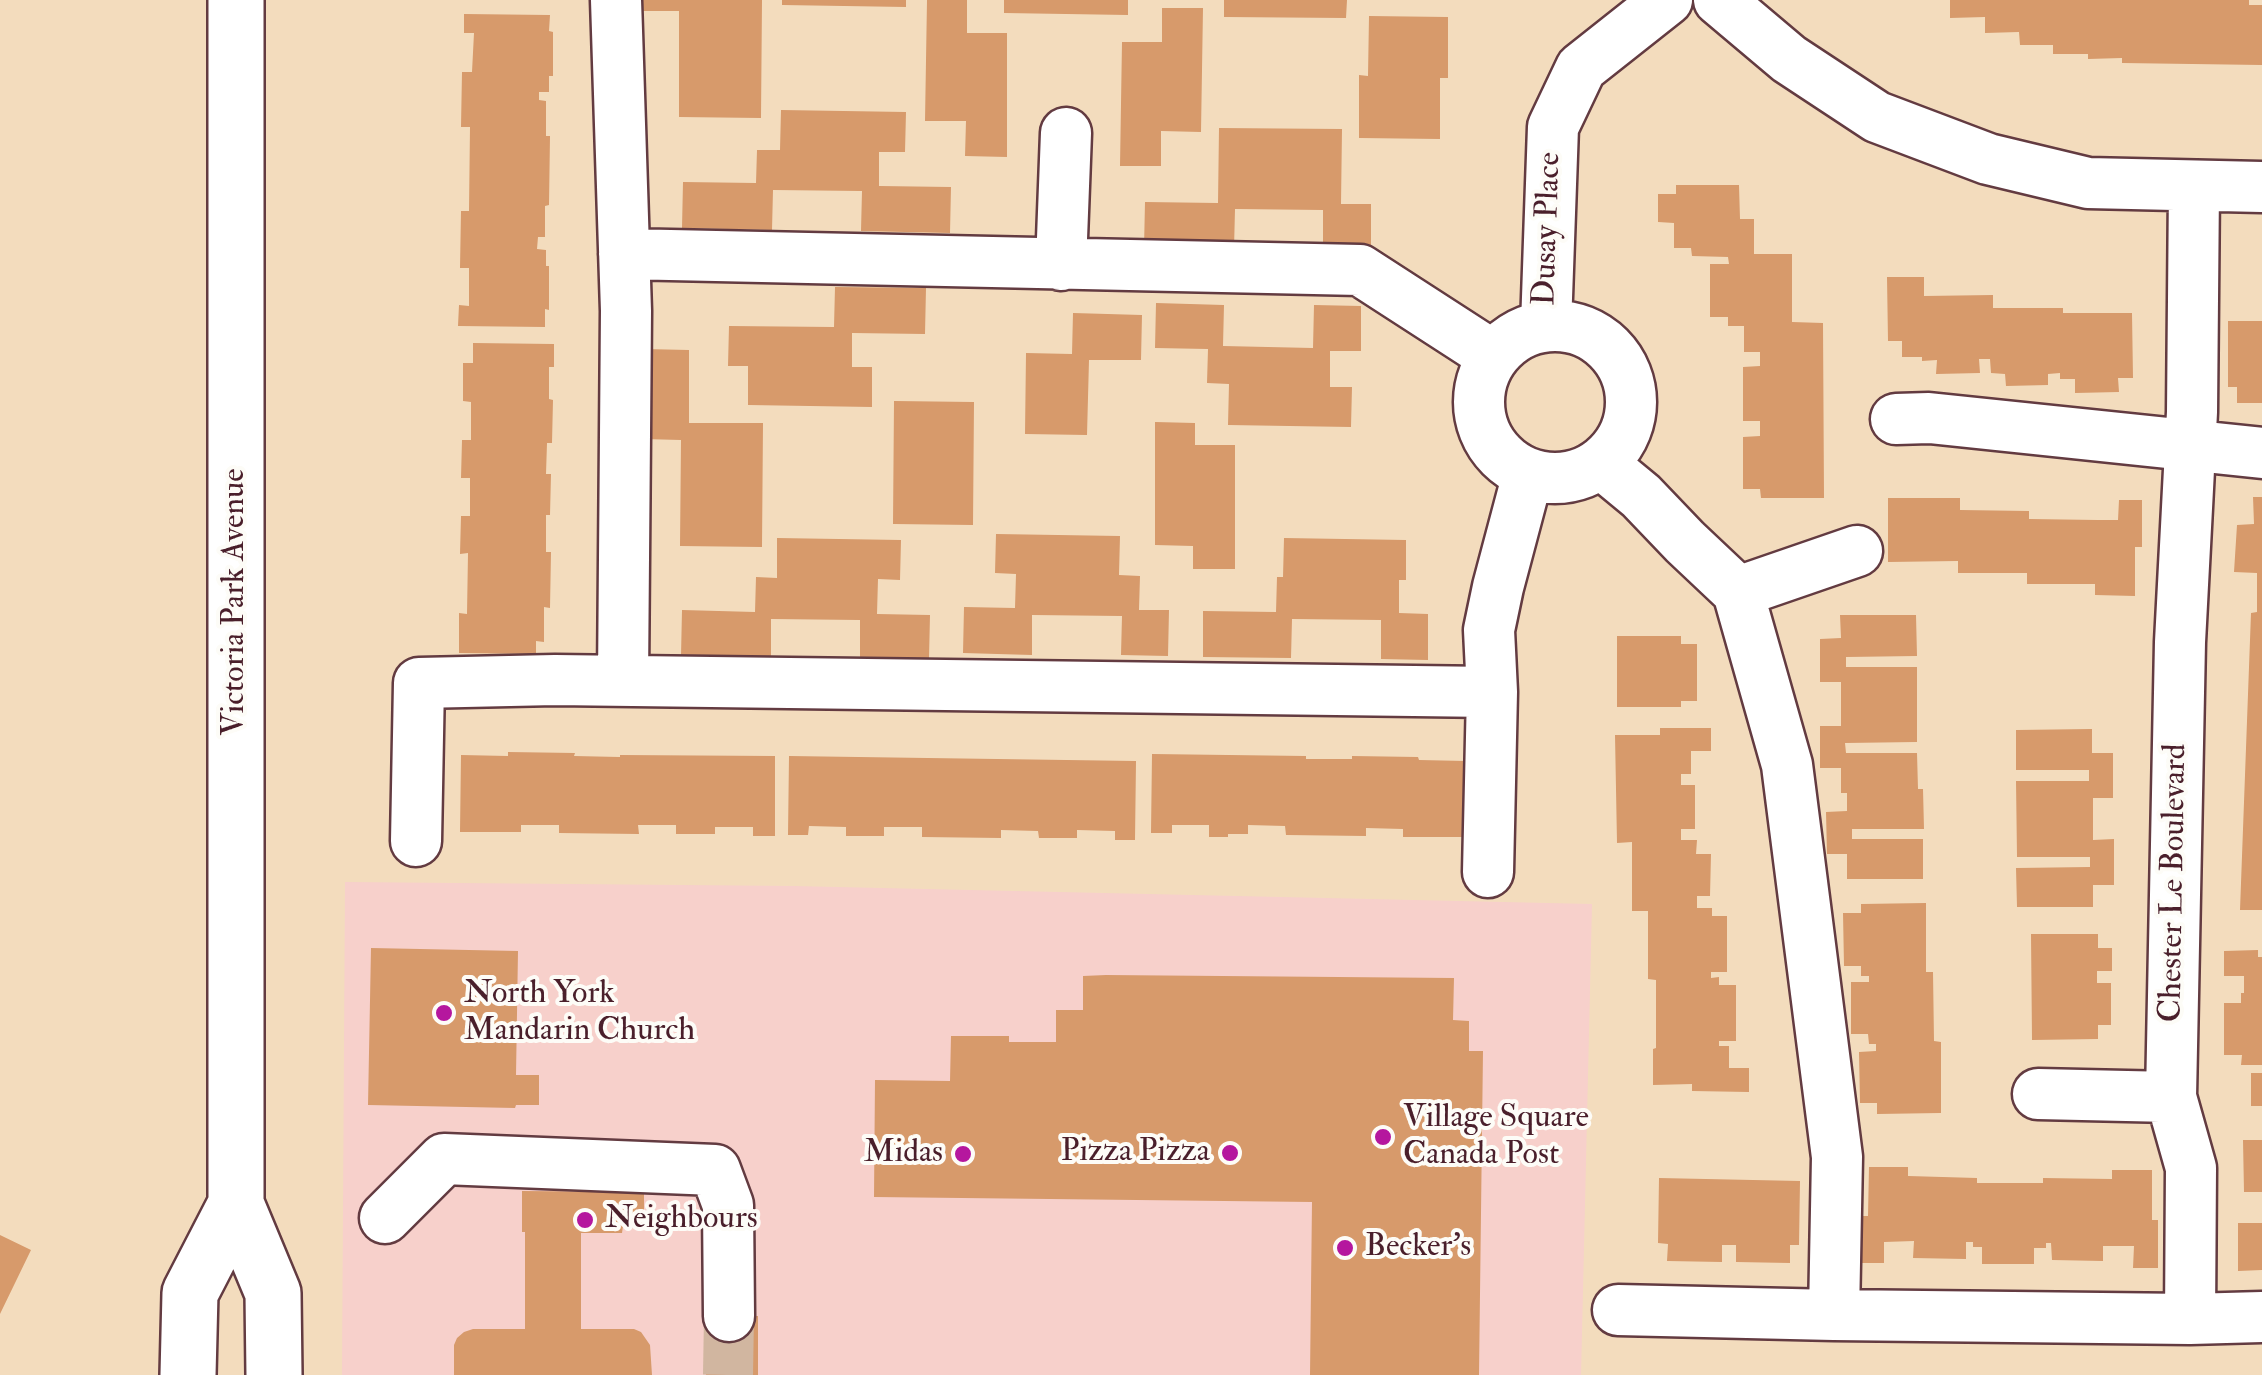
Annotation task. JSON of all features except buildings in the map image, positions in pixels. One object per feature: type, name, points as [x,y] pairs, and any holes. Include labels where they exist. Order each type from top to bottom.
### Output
[{"type":"main road","name":"Victoria Park Avenue","points":[[236,0],[236,1204],[273,1293],[274,1375]]},
{"type":"main road","name":"Victoria Park Avenue","points":[[188,1375],[190,1293],[236,1204]]},
{"type":"street","points":[[616,0],[626,311],[623,681]]},
{"type":"street","name":"Dusay Place","points":[[1546,326],[1553,127],[1581,68],[1668,0]]},
{"type":"street","points":[[1720,0],[1789,59],[1878,117],[1988,160],[2088,182],[2262,187]]},
{"type":"street","points":[[1061,265],[1066,134]]},
{"type":"street","name":"Chester Le Boulevard","points":[[2190,1318],[2191,1168],[2171,1097],[2180,642],[2191,446],[2194,186]]},
{"type":"street","points":[[624,254],[1360,270],[1493,356],[1482,377],[1478,400],[1481,424],[1491,445],[1508,462],[1528,474],[1553,478],[1578,475],[1601,463],[1641,496],[1738,592],[1787,765],[1837,1157],[1834,1315]]},
{"type":"street","name":"Dusay Place","points":[[1493,356],[1526,330],[1546,326],[1571,328],[1594,336],[1613,353],[1626,374],[1632,398],[1629,423],[1618,445],[1601,463]]},
{"type":"street","points":[[1896,419],[1930,418],[2262,453]]},
{"type":"street","points":[[1488,872],[1492,692],[1489,630],[1528,474]]},
{"type":"street","points":[[1738,592],[1857,552]]},
{"type":"street","points":[[416,841],[419,683],[555,680],[1492,692]]},
{"type":"street","points":[[2038,1094],[2171,1097]]},
{"type":"street","points":[[385,1218],[444,1159],[715,1170],[728,1206],[729,1316]]},
{"type":"street","points":[[1618,1310],[2262,1317]]},
{"type":"shaded area","points":[[345,882],[793,886],[1592,904],[1581,1375],[342,1375]]},
{"type":"tunnel","points":[[728,1375],[729,1316]]},
{"type":"place","name":"North York Mandarin Church","points":[[444,1013]]},
{"type":"place","name":"Village Square Canada Post","points":[[1383,1137]]},
{"type":"place","name":"Pizza Pizza","points":[[1230,1153]]},
{"type":"place","name":"Midas","points":[[963,1154]]},
{"type":"place","name":"Neighbours","points":[[585,1220]]},
{"type":"place","name":"Becker's","points":[[1345,1248]]}]
